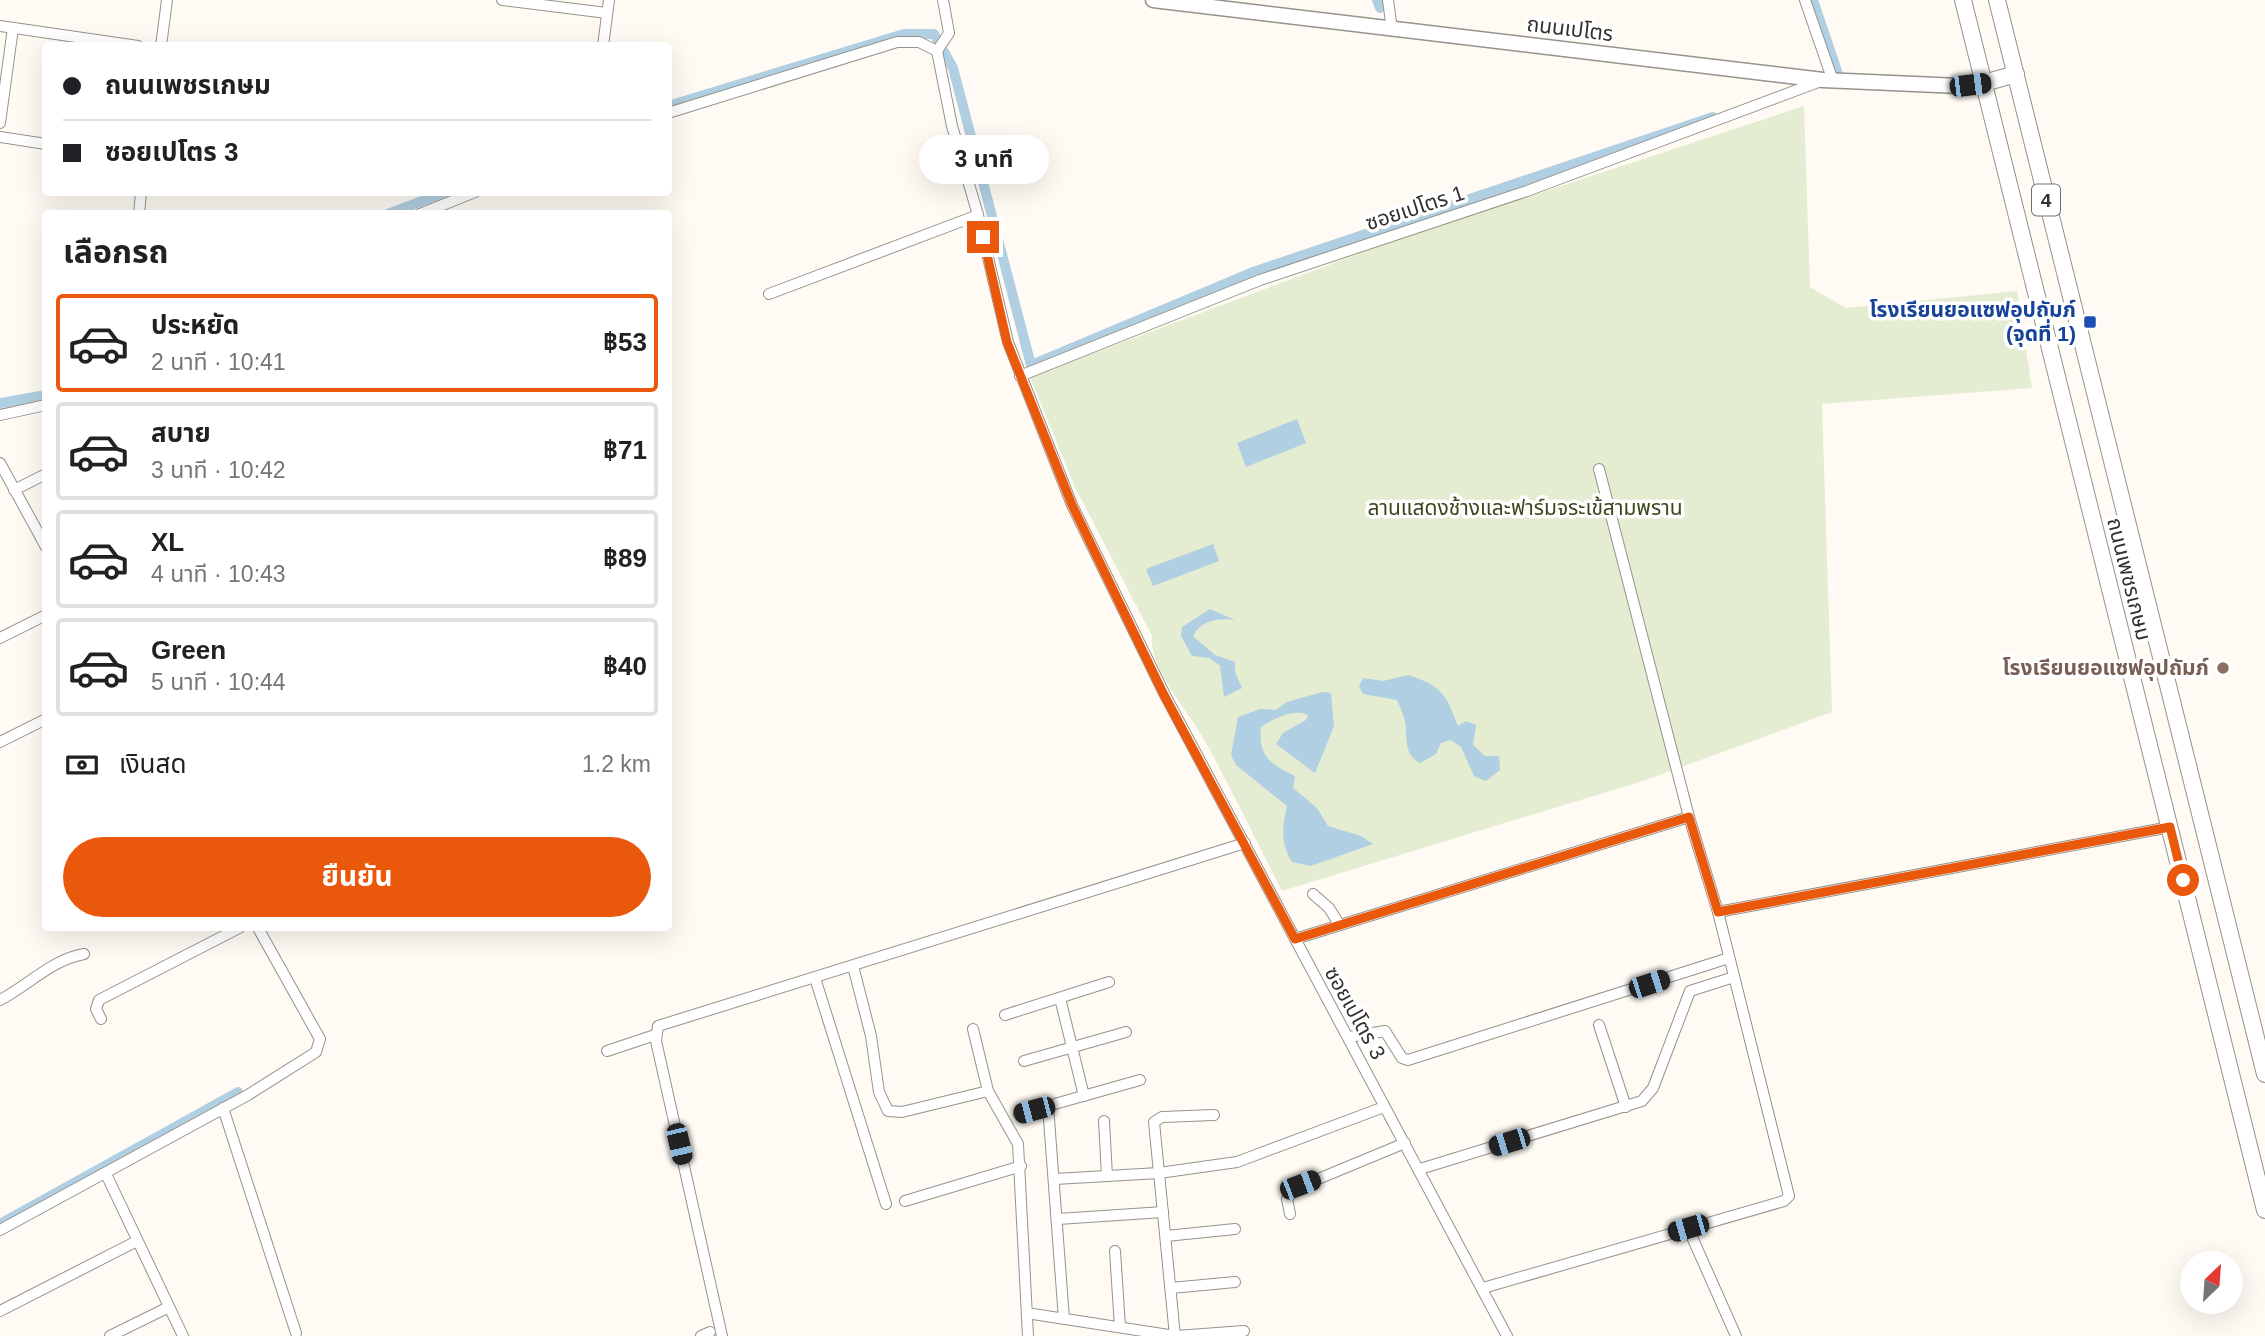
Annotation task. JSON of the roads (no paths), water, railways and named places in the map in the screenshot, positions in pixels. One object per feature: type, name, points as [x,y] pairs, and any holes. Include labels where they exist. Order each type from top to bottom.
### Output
[{"type":"main road","name":"ถนนเพชรเกษม","points":[[1963,0],[2265,1210]]},
{"type":"main road","name":"ถนนเพชรเกษม","points":[[1997,0],[2265,1074]]},
{"type":"main road","points":[[1984,83],[2016,74]]},
{"type":"street","points":[[162,42],[167,0]]},
{"type":"street","points":[[502,0],[607,13]]},
{"type":"street","points":[[603,42],[609,0]]},
{"type":"street","points":[[672,112],[897,42],[919,43],[939,49],[949,33],[943,0]]},
{"type":"street","name":"ถนนเปโตร","points":[[1153,0],[1824,80],[1960,86],[1984,83]]},
{"type":"street","points":[[1388,0],[1392,30]]},
{"type":"street","points":[[1805,0],[1824,80]]},
{"type":"street","points":[[0,26],[110,42]]},
{"type":"street","points":[[0,123],[13,28]]},
{"type":"street","name":"ซอยเปโตร 3","points":[[939,49],[952,126],[978,215],[1007,342],[1072,505],[1164,695],[1384,1107],[1420,1169],[1483,1288],[1505,1336]]},
{"type":"street","name":"ซอยเปโตร 1","points":[[1020,376],[1260,280],[1527,191],[1824,80]]},
{"type":"street","points":[[0,137],[42,143]]},
{"type":"street","points":[[430,210],[465,196]]},
{"type":"street","points":[[769,294],[978,215]]},
{"type":"street","points":[[0,415],[42,406]]},
{"type":"street","points":[[0,463],[42,540]]},
{"type":"street","points":[[1483,1288],[1784,1201],[1789,1196],[1718,912],[1689,817],[1598,469]]},
{"type":"street","points":[[15,490],[42,476]]},
{"type":"street","points":[[0,638],[42,619]]},
{"type":"street","points":[[0,742],[42,721]]},
{"type":"street","points":[[1295,939],[1689,817]]},
{"type":"street","points":[[1718,912],[2170,827]]},
{"type":"street","points":[[722,1336],[655,1035],[658,1026],[1245,843]]},
{"type":"street","points":[[1312,894],[1329,908],[1339,925]]},
{"type":"street","points":[[101,1019],[96,1009],[99,1000],[233,931]]},
{"type":"street","points":[[0,1230],[106,1174],[312,1056],[320,1045],[260,931]]},
{"type":"street","points":[[0,1000],[26,987],[55,962],[84,954]]},
{"type":"street","points":[[1349,1037],[1385,1031],[1402,1058],[1408,1060],[1730,958]]},
{"type":"street","points":[[853,966],[871,1036],[879,1092],[888,1111],[902,1112],[988,1091]]},
{"type":"street","points":[[1420,1169],[1626,1107],[1649,1095],[1690,990],[1734,976]]},
{"type":"street","points":[[815,978],[886,1204]]},
{"type":"street","points":[[1005,1015],[1108,982]]},
{"type":"street","points":[[1059,998],[1084,1096]]},
{"type":"street","points":[[1599,1025],[1626,1107]]},
{"type":"street","points":[[973,1028],[988,1091],[1018,1144],[1028,1336]]},
{"type":"street","points":[[1024,1061],[1126,1032]]},
{"type":"street","points":[[607,1051],[655,1035]]},
{"type":"street","points":[[1019,1114],[1140,1080]]},
{"type":"street","points":[[1048,1106],[1064,1319]]},
{"type":"street","points":[[1055,1179],[1160,1173],[1237,1162],[1384,1107]]},
{"type":"street","points":[[223,1108],[296,1333]]},
{"type":"street","points":[[1176,1336],[1156,1118],[1214,1115]]},
{"type":"street","points":[[1104,1121],[1107,1176]]},
{"type":"street","points":[[1290,1214],[1289,1194],[1300,1185],[1405,1143]]},
{"type":"street","points":[[905,1201],[1021,1166]]},
{"type":"street","points":[[106,1174],[183,1336]]},
{"type":"street","points":[[1058,1219],[1163,1212]]},
{"type":"street","points":[[1688,1228],[1736,1336]]},
{"type":"street","points":[[1166,1236],[1235,1229]]},
{"type":"street","points":[[0,1311],[137,1241]]},
{"type":"street","points":[[1115,1251],[1120,1327]]},
{"type":"street","points":[[1171,1288],[1235,1282]]},
{"type":"street","points":[[110,1336],[169,1307]]},
{"type":"street","points":[[1034,1314],[1176,1336],[1244,1331]]},
{"type":"water","points":[[1297,419],[1306,443],[1246,467],[1237,443]]},
{"type":"water","points":[[1213,544],[1219,561],[1153,586],[1146,569]]},
{"type":"water","points":[[1210,609],[1235,620],[1222,619],[1205,623],[1193,636],[1215,655],[1235,662],[1235,672],[1242,688],[1224,697],[1220,666],[1210,658],[1192,656],[1181,636],[1182,627]]},
{"type":"water","points":[[1408,675],[1428,683],[1441,693],[1458,726],[1466,721],[1476,725],[1473,745],[1485,756],[1499,756],[1500,770],[1486,781],[1474,776],[1461,747],[1451,740],[1441,743],[1436,754],[1420,763],[1411,755],[1397,700],[1363,694],[1359,686],[1363,678],[1383,681]]},
{"type":"water","points":[[1322,692],[1331,693],[1334,726],[1315,773],[1276,744],[1283,733],[1306,720],[1308,715],[1290,714],[1261,727],[1264,752],[1272,763],[1295,776],[1293,788],[1317,808],[1328,826],[1361,836],[1373,844],[1311,866],[1292,862],[1285,848],[1283,834],[1287,806],[1236,765],[1231,755],[1238,717],[1260,709],[1276,710],[1287,702]]},
{"type":"waterway","points":[[1377,0],[1380,8]]},
{"type":"waterway","points":[[1813,0],[1838,74],[1827,78]]},
{"type":"waterway","points":[[672,105],[904,34],[934,34],[953,68],[1031,365],[1253,272],[1713,117]]},
{"type":"waterway","points":[[399,210],[435,196]]},
{"type":"waterway","points":[[0,403],[42,396]]},
{"type":"waterway","points":[[0,1224],[238,1092]]},
{"type":"place","name":"โรงเรียนยอแซฟอุปถัมภ์ (จุดที่ 1)","points":[[2090,322]]},
{"type":"place","name":"โรงเรียนยอแซฟอุปถัมภ์","points":[[2223,668]]},
{"type":"park label","name":"ลานแสดงช้างและฟาร์มจระเข้สามพราน","points":[[1525,508]]}]
